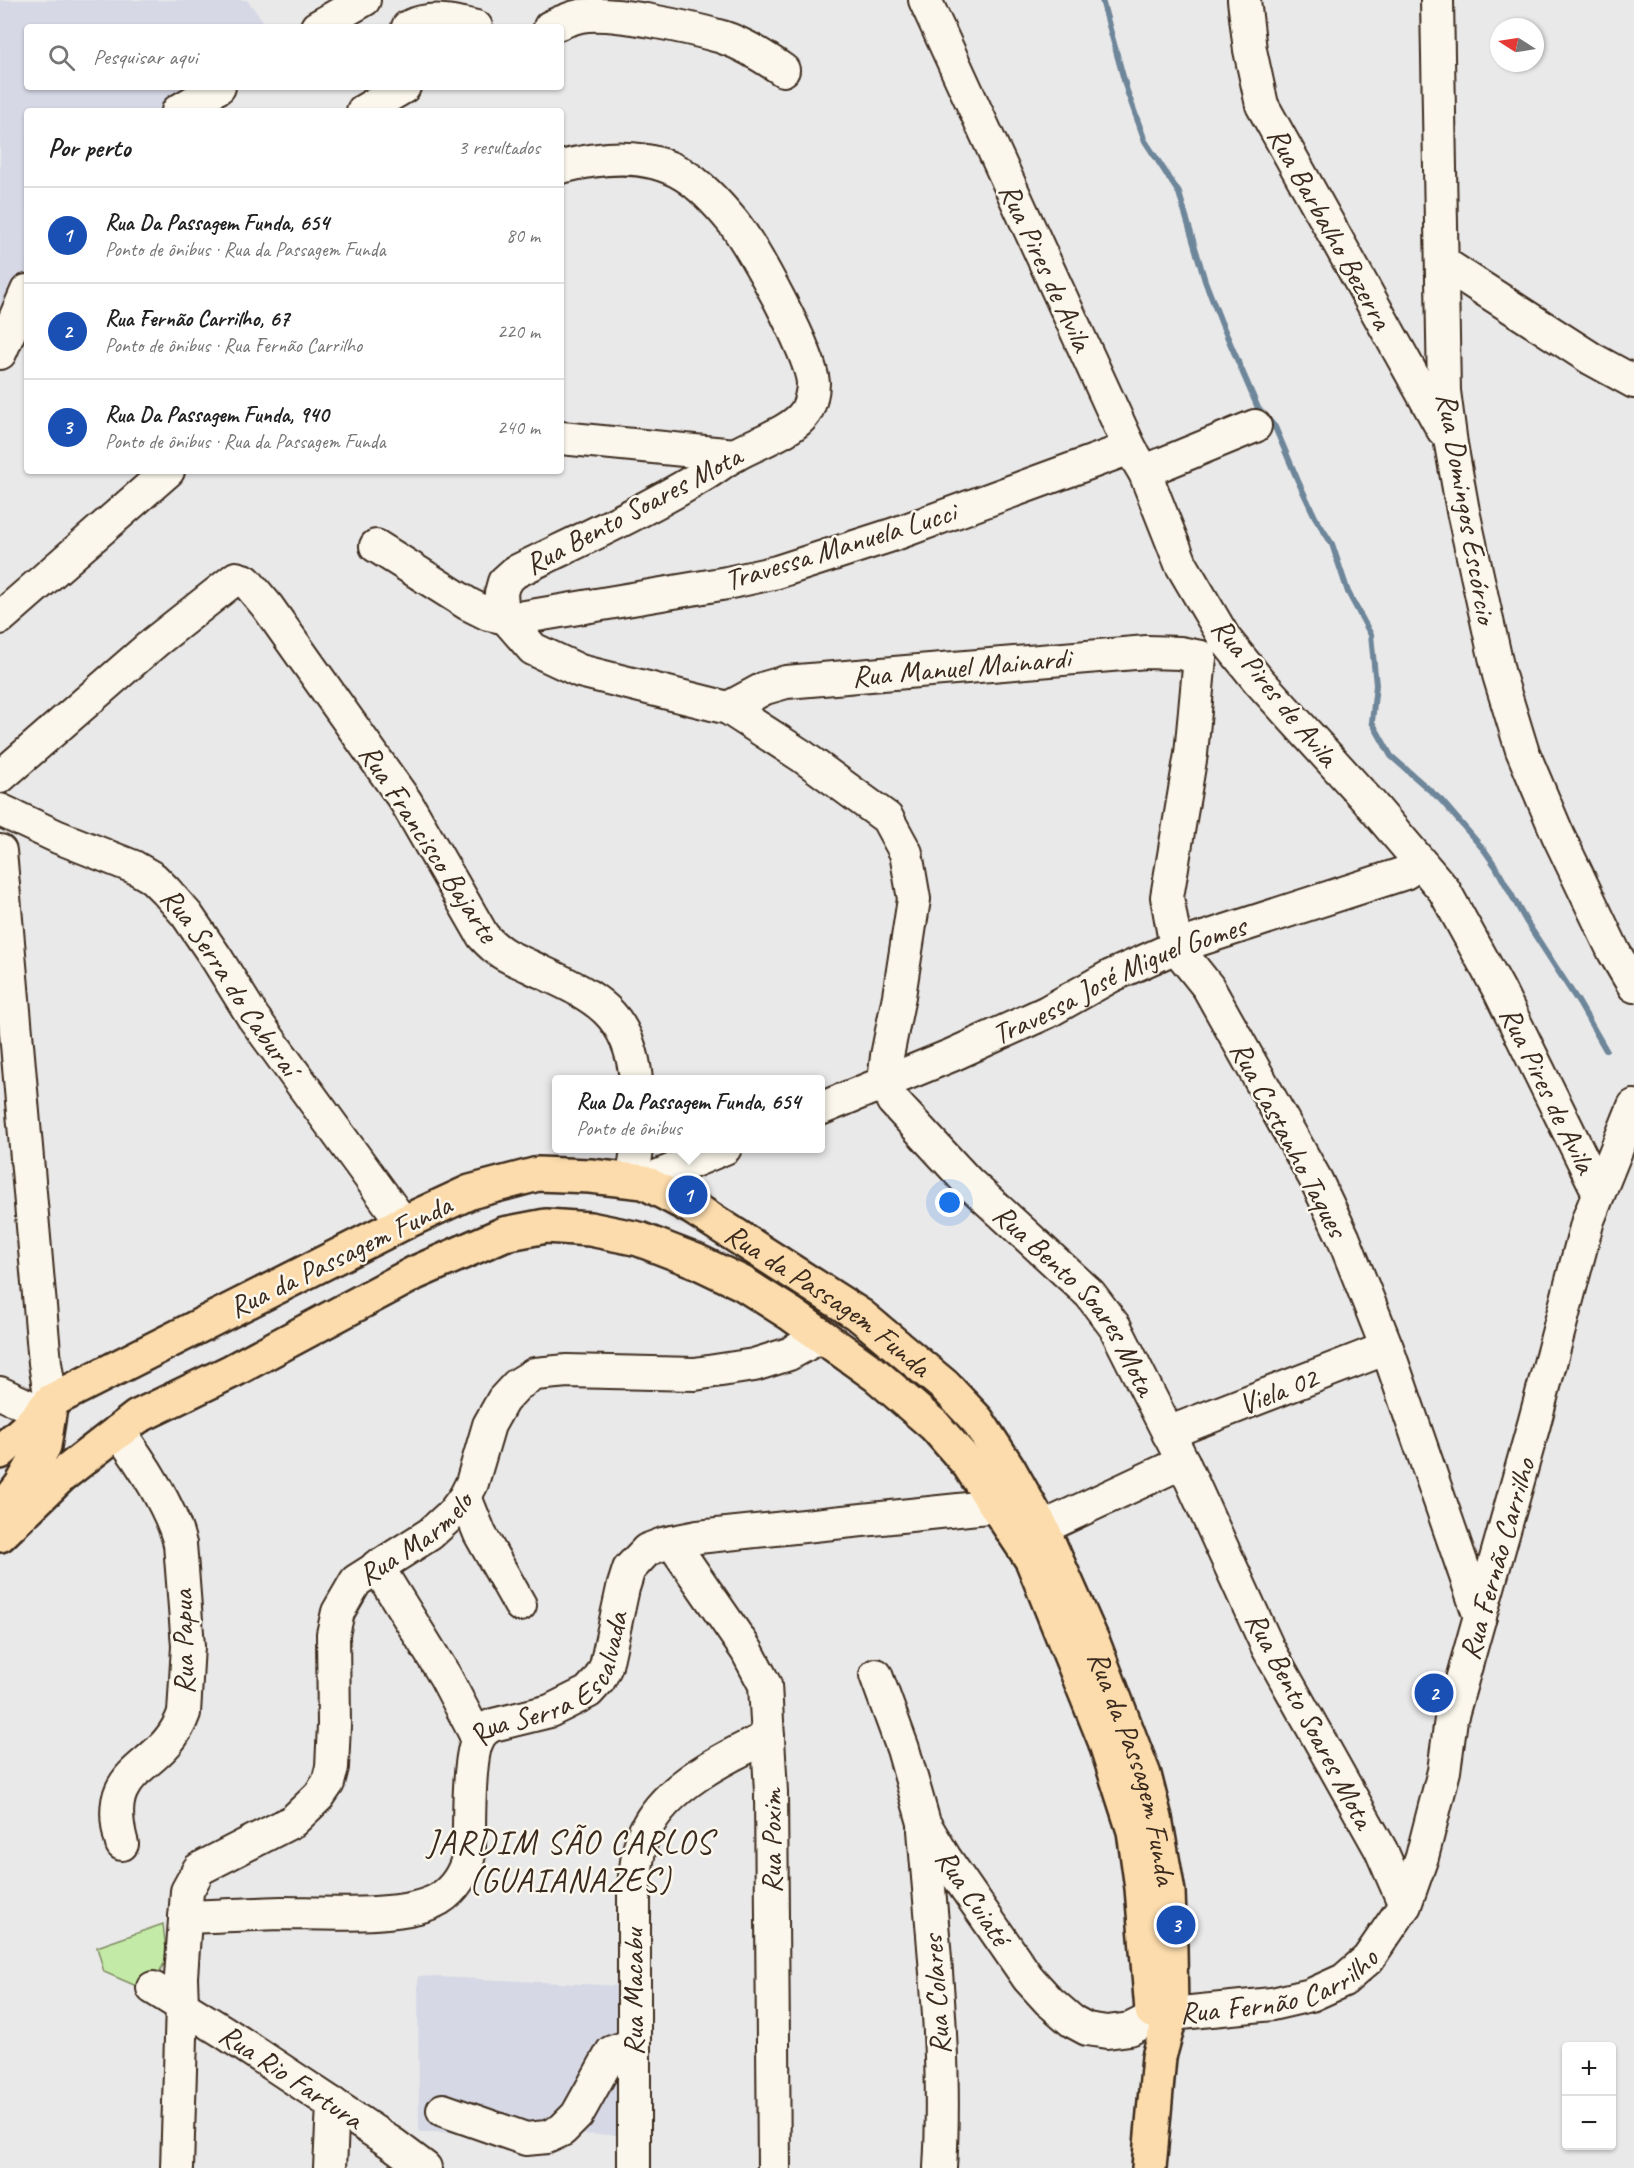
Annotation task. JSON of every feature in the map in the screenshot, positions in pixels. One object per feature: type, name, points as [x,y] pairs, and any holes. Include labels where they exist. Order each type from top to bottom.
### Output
[{"type":"main road","name":"Rua da Passagem Funda","points":[[0,1452],[46,1406],[403,1223],[470,1192],[538,1174],[590,1176],[638,1170],[861,1316],[913,1357],[977,1420],[1009,1469],[1042,1528],[1094,1645],[1144,1775],[1155,1818],[1168,1892],[1162,2016]]},
{"type":"main road","name":"Rua da Passagem Funda","points":[[0,1535],[61,1476],[137,1417],[232,1371],[415,1273],[504,1234],[546,1226],[590,1229],[639,1239],[686,1258],[742,1282],[876,1375],[935,1426],[969,1465],[1032,1560],[1105,1741],[1134,1831],[1162,2016]]},
{"type":"main road","points":[[0,1513],[21,1486],[44,1446],[46,1406]]},
{"type":"main road","points":[[1149,2168],[1162,2016]]},
{"type":"street","points":[[322,24],[364,0]]},
{"type":"street","name":"Rua Pires de Avila","points":[[925,0],[1138,460],[1181,564],[1225,639],[1258,680],[1369,802],[1444,890],[1499,990],[1598,1191]]},
{"type":"street","name":"Rua Barbalho Bezerra","points":[[1244,0],[1250,50],[1262,105],[1451,444]]},
{"type":"street","name":"Rua Domingos Escórcio","points":[[1437,0],[1444,391],[1451,444],[1499,675],[1522,750],[1614,952],[1634,986]]},
{"type":"street","points":[[558,24],[581,15],[645,20],[723,38],[758,53],[783,70]]},
{"type":"street","points":[[423,24],[441,20],[461,24]]},
{"type":"street","points":[[183,108],[214,90]]},
{"type":"street","points":[[368,108],[399,90]]},
{"type":"street","name":"Rua Bento Soares Mota","points":[[506,618],[501,593],[504,582],[515,572],[613,524],[795,424],[806,412],[813,383],[795,332],[752,249],[711,197],[684,175],[661,164],[636,158],[588,160],[564,166]]},
{"type":"street","points":[[1443,262],[1592,359],[1634,382]]},
{"type":"street","points":[[0,353],[24,298]]},
{"type":"street","name":"Travessa Manuela Lucci","points":[[506,618],[525,617],[716,585],[777,572],[1138,460],[1155,466],[1255,426]]},
{"type":"street","points":[[564,438],[735,455]]},
{"type":"street","points":[[0,618],[165,474]]},
{"type":"street","points":[[376,546],[468,604],[488,614],[506,618],[533,649],[580,671],[728,708],[802,756],[887,818],[906,853],[914,899],[899,996],[886,1056],[884,1083]]},
{"type":"street","name":"Rua Francisco Bajarte","points":[[0,777],[155,642],[236,578],[246,581],[267,606],[400,793],[483,936],[495,950],[578,989],[599,1002],[614,1018],[625,1036],[634,1057],[636,1075]]},
{"type":"street","points":[[1200,657],[1225,639]]},
{"type":"street","name":"Rua Manuel Mainardi","points":[[728,708],[765,688],[786,682],[1147,652],[1180,653],[1200,657]]},
{"type":"street","name":"Rua Castanho Taques","points":[[1200,657],[1191,754],[1167,897],[1176,947],[1208,987],[1316,1180],[1343,1237],[1387,1348],[1480,1617]]},
{"type":"street","name":"Rua Serra do Caburaí","points":[[0,810],[58,837],[134,867],[153,878],[166,891],[187,915],[258,1025],[403,1223]]},
{"type":"street","points":[[0,851],[2,917],[45,1363],[46,1406],[0,1393]]},
{"type":"street","name":"Travessa José Miguel Gomes","points":[[825,1107],[952,1055],[1047,1012],[1110,976],[1176,947],[1405,873],[1420,863]]},
{"type":"street","name":"Rua Bento Soares Mota","points":[[884,1083],[893,1101],[968,1182],[1090,1294],[1115,1327],[1183,1462],[1268,1648],[1381,1850],[1406,1905]]},
{"type":"street","name":"Rua Fernão Carrilho","points":[[1162,2016],[1272,2004],[1311,1995],[1344,1980],[1368,1959],[1406,1905],[1422,1857],[1444,1771],[1451,1719],[1534,1424],[1588,1220],[1598,1191],[1624,1150],[1634,1106]]},
{"type":"street","points":[[638,1170],[708,1153]]},
{"type":"street","name":"Rua Marmelo","points":[[177,2168],[181,1977],[187,1891],[199,1869],[292,1821],[304,1812],[328,1783],[332,1767],[333,1634],[338,1612],[356,1581],[430,1534],[453,1513],[465,1497],[489,1425],[503,1400],[517,1385],[535,1374],[567,1371],[695,1374],[754,1365],[789,1353],[822,1336]]},
{"type":"street","name":"Viela 02","points":[[1168,1432],[1387,1348]]},
{"type":"street","name":"Rua Papua","points":[[118,1431],[139,1460],[177,1529],[188,1646],[184,1713],[180,1724],[166,1745],[129,1777],[117,1798],[116,1812],[122,1844]]},
{"type":"street","points":[[1042,1528],[1183,1462]]},
{"type":"street","points":[[465,1497],[480,1534],[520,1605]]},
{"type":"street","name":"Rua Serra Escalvada","points":[[184,1917],[267,1913],[389,1912],[414,1908],[438,1899],[453,1887],[468,1860],[472,1762],[478,1739],[486,1729],[493,1725],[550,1711],[588,1692],[599,1680],[606,1666],[629,1569],[647,1550],[698,1537],[997,1506]]},
{"type":"street","name":"Rua Poxim","points":[[672,1542],[730,1625],[765,1685],[771,1792],[774,2168]]},
{"type":"street","points":[[377,1566],[445,1676],[478,1739]]},
{"type":"street","name":"Rua Cuiaté","points":[[876,1675],[903,1749],[924,1823],[951,1867],[1028,1978],[1049,2001],[1087,2029],[1107,2032],[1130,2029],[1162,2016]]},
{"type":"street","name":"Rua Macabu","points":[[634,2168],[634,1886],[639,1849],[656,1814],[700,1773],[768,1737]]},
{"type":"street","name":"Rua Colares","points":[[924,1823],[941,2055],[940,2168]]},
{"type":"street","name":"Rua Rio Fartura","points":[[153,1988],[333,2104],[425,2168]]},
{"type":"street","points":[[443,2110],[526,2139],[547,2137],[562,2130],[577,2115],[612,2052],[633,2045]]},
{"type":"street","points":[[330,2168],[333,2104]]},
{"type":"shaded area","points":[[0,0],[247,0],[266,24],[24,24],[24,90],[191,90],[160,108],[24,108],[24,280],[0,331]]},
{"type":"shaded area","points":[[418,1976],[622,1986],[617,2135],[419,2132]]},
{"type":"green space","points":[[163,1924],[167,1959],[148,1991],[104,1972],[97,1947]]},
{"type":"waterway","points":[[1102,0],[1127,91],[1145,141],[1179,193],[1205,281],[1221,322],[1258,408],[1275,427],[1315,517],[1332,544],[1348,592],[1371,635],[1376,685],[1372,722],[1391,756],[1441,800],[1485,851],[1606,1050]]},
{"type":"place","name":"Rua Da Passagem Funda, 654","points":[[688,1195]]},
{"type":"place","name":"Rua Fernão Carrilho, 67","points":[[1434,1693]]},
{"type":"place","name":"Rua Da Passagem Funda, 940","points":[[1176,1925]]},
{"type":"district","name":"JARDIM SÃO CARLOS (GUAIANAZES)","points":[[570,1861]]}]
